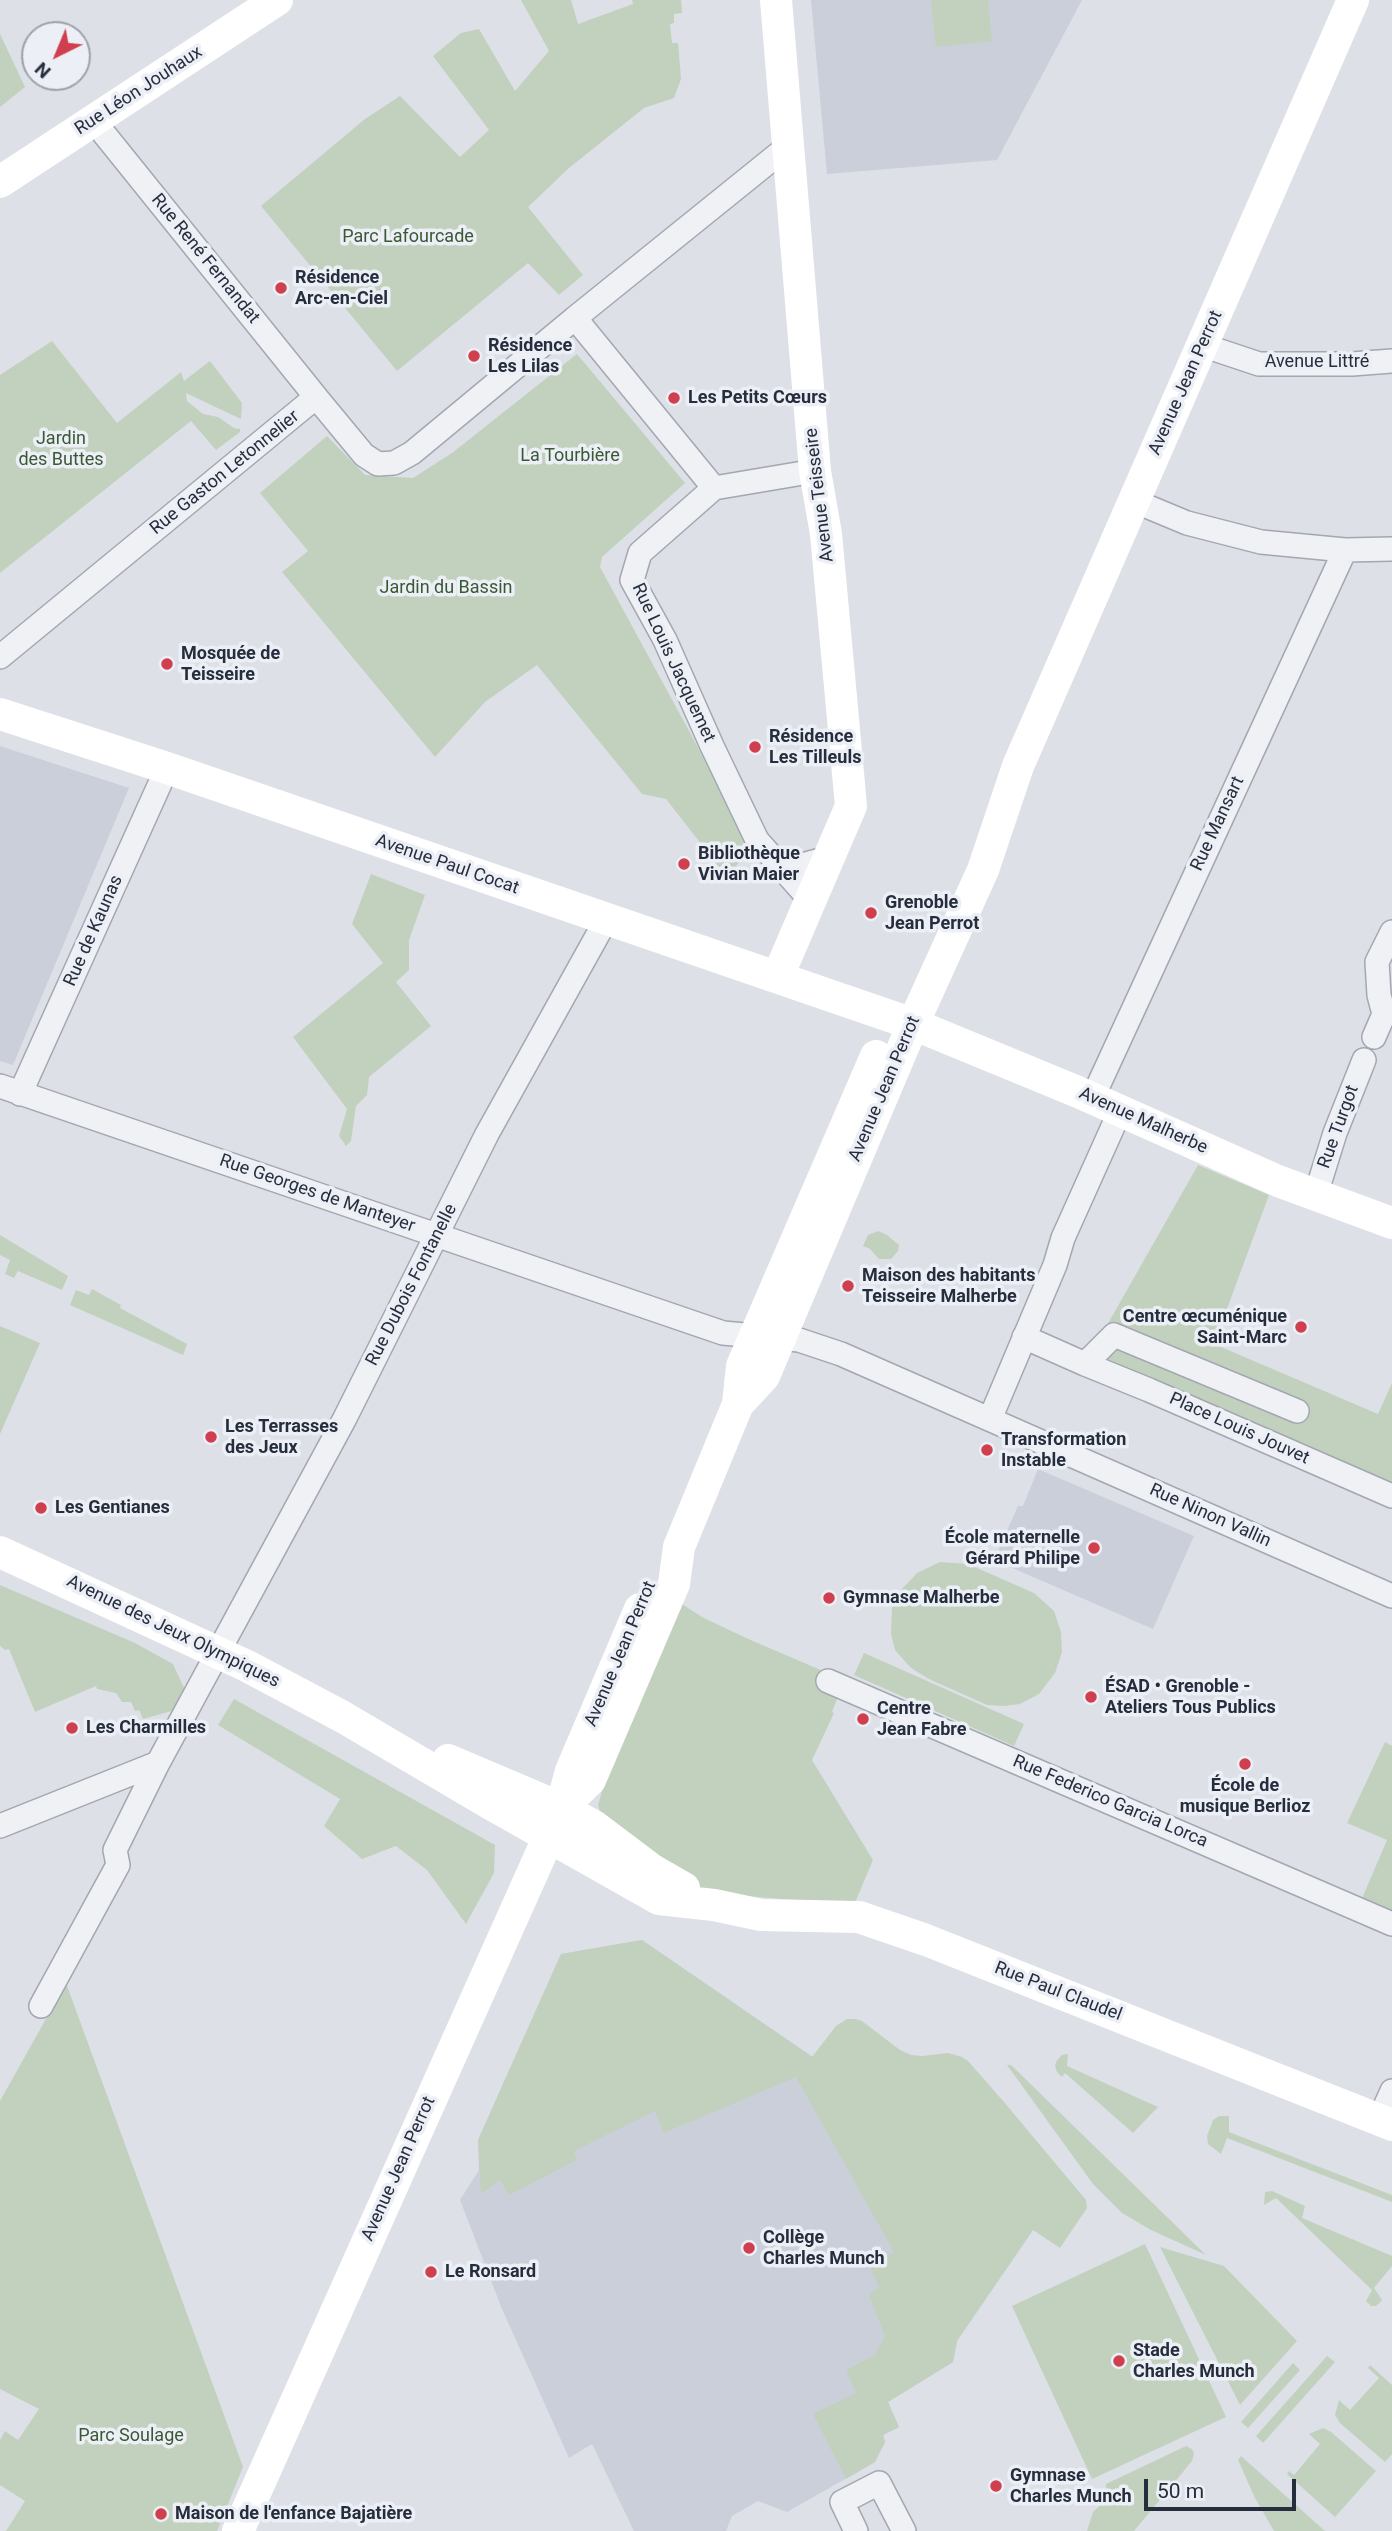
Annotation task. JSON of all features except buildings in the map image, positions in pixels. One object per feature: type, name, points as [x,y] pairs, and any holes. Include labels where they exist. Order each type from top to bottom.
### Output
[{"type":"main road","name":"Rue Léon Jouhaux","points":[[0,182],[277,0]]},
{"type":"main road","name":"Avenue Teisseire","points":[[776,0],[815,471],[826,534],[851,806],[778,976]]},
{"type":"main road","name":"Avenue Jean Perrot","points":[[238,2531],[555,1822],[576,1759],[656,1572],[679,1547],[738,1404],[764,1376],[767,1337],[903,1021],[965,860],[1018,766],[1353,0]]},
{"type":"main road","name":"Avenue Paul Cocat","points":[[0,714],[167,768],[903,1021]]},
{"type":"main road","name":"Avenue Malherbe","points":[[903,1021],[1106,1105],[1278,1181],[1392,1223]]},
{"type":"main road","name":"Avenue des Jeux Olympiques","points":[[0,1552],[219,1651],[343,1717],[555,1822]]},
{"type":"main road","name":"Rue Paul Claudel","points":[[555,1822],[594,1826],[651,1869],[715,1905],[761,1915],[859,1917],[1388,2112]]},
{"type":"street","name":"Rue René Fernandat","points":[[93,120],[316,397]]},
{"type":"street","name":"Rue Gaston Letonnelier","points":[[0,657],[316,397],[364,455],[378,464],[394,463],[412,453],[787,147]]},
{"type":"street","points":[[575,318],[714,488],[815,471]]},
{"type":"street","name":"Avenue Littré","points":[[1202,345],[1259,364],[1392,361]]},
{"type":"street","name":"Rue Louis Jacquemet","points":[[714,488],[640,553],[632,580],[665,640],[757,840],[811,901]]},
{"type":"street","points":[[1134,501],[1187,523],[1261,542],[1345,550],[1392,549]]},
{"type":"street","name":"Rue Mansart","points":[[1106,1105],[1345,550]]},
{"type":"street","name":"Rue de Kaunas","points":[[10,1090],[167,768]]},
{"type":"street","points":[[783,870],[831,857]]},
{"type":"street","name":"Rue Dubois Fontanelle","points":[[41,2006],[118,1865],[115,1850],[158,1763],[344,1420],[487,1134],[606,920]]},
{"type":"street","points":[[1374,1037],[1388,1014],[1379,995],[1377,962],[1392,932]]},
{"type":"street","name":"Rue Turgot","points":[[1316,1195],[1335,1133],[1364,1060]]},
{"type":"street","name":"Rue Georges de Manteyer","points":[[10,1090],[723,1333],[767,1337]]},
{"type":"street","points":[[990,1419],[1055,1265],[1106,1105]]},
{"type":"street","points":[[1085,1364],[1114,1335],[1297,1411]]},
{"type":"street","name":"Rue Ninon Vallin","points":[[767,1337],[799,1340],[841,1354],[1392,1596]]},
{"type":"street","name":"Place Louis Jouvet","points":[[1024,1337],[1392,1496]]},
{"type":"street","name":"Rue Federico Garcia Lorca","points":[[828,1681],[1392,1924]]},
{"type":"street","points":[[0,1826],[158,1763]]},
{"type":"street","points":[[856,2531],[842,2502],[879,2483],[904,2531]]},
{"type":"shaded area","points":[[811,0],[1082,0],[997,160],[827,174]]},
{"type":"shaded area","points":[[0,746],[129,788],[13,1065],[0,1061]]},
{"type":"shaded area","name":"École maternelle Gérard Philipe","points":[[1038,1469],[1194,1536],[1153,1629],[994,1560],[1018,1506],[1023,1506]]},
{"type":"shaded area","name":"Collège Charles Munch","points":[[642,1940],[813,2057],[1033,2230],[957,2341],[953,2362],[888,2402],[899,2427],[883,2435],[885,2442],[875,2462],[787,2512],[758,2501],[732,2516],[726,2531],[634,2531],[592,2444],[569,2458],[502,2309],[460,2200],[479,2170],[478,2140],[561,1954]]},
{"type":"green space","name":"Parc Lafourcade","points":[[521,0],[571,0],[578,24],[633,4],[632,0],[681,0],[682,13],[674,14],[674,23],[670,24],[672,43],[678,43],[681,79],[674,98],[644,108],[569,168],[528,207],[583,275],[559,295],[528,263],[397,371],[261,206],[365,119],[400,96],[460,157],[489,130],[433,56],[461,33],[479,29],[515,91],[549,51]]},
{"type":"green space","points":[[931,0],[988,0],[992,41],[936,47]]},
{"type":"green space","points":[[0,34],[21,79],[21,90],[0,107]]},
{"type":"green space","name":"Jardin des Buttes","points":[[52,341],[117,423],[181,372],[184,381],[210,361],[242,403],[241,419],[186,393],[187,401],[203,414],[218,417],[240,429],[240,432],[216,450],[191,421],[0,573],[0,375]]},
{"type":"green space","name":"Jardin du Bassin","points":[[577,354],[685,483],[602,557],[600,567],[752,847],[727,877],[666,799],[642,794],[537,665],[485,702],[435,757],[282,572],[308,551],[260,493],[327,436],[365,475],[413,478],[452,453]]},
{"type":"green space","points":[[371,874],[425,895],[409,940],[409,970],[396,982],[431,1026],[369,1077],[367,1095],[356,1106],[351,1141],[346,1146],[339,1136],[347,1109],[293,1037],[383,963],[352,924]]},
{"type":"green space","points":[[1198,1165],[1269,1195],[1214,1344],[1378,1414],[1392,1383],[1392,1495],[1085,1364]]},
{"type":"green space","points":[[878,1231],[899,1245],[898,1251],[891,1259],[879,1259],[863,1246],[868,1235]]},
{"type":"green space","points":[[0,1235],[68,1276],[62,1290],[18,1271],[14,1278],[5,1274],[10,1260],[0,1255]]},
{"type":"green space","points":[[92,1289],[121,1305],[120,1308],[187,1344],[183,1355],[70,1305],[76,1290],[89,1295]]},
{"type":"green space","points":[[0,1326],[40,1343],[0,1434]]},
{"type":"green space","points":[[940,1562],[968,1564],[1034,1593],[1054,1611],[1061,1632],[1062,1652],[1055,1673],[1039,1694],[1020,1704],[987,1705],[929,1679],[911,1668],[895,1650],[891,1634],[892,1608],[901,1590],[917,1573]]},
{"type":"green space","points":[[0,1585],[135,1643],[173,1664],[185,1690],[175,1710],[143,1719],[131,1702],[122,1702],[116,1693],[97,1689],[96,1686],[35,1712],[9,1649],[5,1650],[0,1646]]},
{"type":"green space","points":[[677,1601],[702,1617],[746,1638],[844,1680],[832,1712],[834,1713],[812,1760],[873,1860],[854,1905],[710,1893],[688,1883],[603,1821],[598,1805],[605,1781]]},
{"type":"green space","points":[[864,1653],[1024,1724],[1014,1746],[854,1675]]},
{"type":"green space","points":[[234,1699],[495,1845],[494,1873],[466,1924],[427,1870],[396,1846],[362,1859],[324,1826],[340,1799],[218,1725]]},
{"type":"green space","points":[[1385,1742],[1392,1746],[1392,1934],[1354,1917],[1387,1840],[1347,1823]]},
{"type":"green space","points":[[642,1940],[812,2057],[836,2026],[847,2019],[855,2019],[862,2021],[900,2050],[911,2055],[948,2053],[962,2057],[1004,2102],[1086,2200],[1087,2208],[1060,2248],[1033,2230],[957,2341],[953,2362],[888,2402],[899,2427],[883,2435],[885,2442],[875,2462],[846,2479],[813,2414],[856,2393],[846,2370],[875,2355],[885,2336],[869,2295],[879,2287],[870,2267],[894,2252],[796,2077],[664,2133],[655,2111],[574,2151],[577,2160],[509,2195],[500,2180],[481,2194],[478,2140],[561,1954]]},
{"type":"green space","name":"Parc Soulage","points":[[66,1983],[243,2467],[217,2531],[6,2531],[25,2501],[0,2485],[0,2440],[5,2431],[18,2440],[39,2409],[0,2389],[0,2101]]},
{"type":"green space","points":[[1068,2054],[1067,2066],[1158,2107],[1133,2133],[1065,2073],[1062,2077],[1057,2072],[1057,2060]]},
{"type":"green space","points":[[1007,2065],[1011,2065],[1206,2255],[1151,2230],[1122,2213],[1093,2184]]},
{"type":"green space","points":[[1219,2116],[1229,2116],[1229,2132],[1392,2195],[1392,2202],[1227,2138],[1221,2154],[1208,2144],[1207,2136],[1213,2120]]},
{"type":"green space","points":[[1272,2191],[1305,2206],[1302,2218],[1392,2256],[1392,2266],[1374,2288],[1382,2300],[1376,2306],[1371,2306],[1366,2301],[1372,2290],[1276,2198],[1264,2205],[1265,2192]]},
{"type":"green space","name":"Stade Charles Munch","points":[[1145,2244],[1226,2417],[1092,2479],[1012,2306]]},
{"type":"green space","points":[[1160,2247],[1224,2266],[1297,2341],[1240,2405]]},
{"type":"green space","points":[[1327,2356],[1335,2362],[1263,2443],[1256,2436]]},
{"type":"green space","points":[[1293,2363],[1300,2370],[1248,2428],[1241,2422]]},
{"type":"green space","points":[[1370,2365],[1392,2385],[1392,2454],[1385,2462],[1340,2423],[1335,2415],[1339,2400],[1350,2410],[1379,2378],[1368,2368]]},
{"type":"green space","points":[[1323,2428],[1376,2471],[1335,2517],[1287,2474],[1289,2471],[1294,2475],[1320,2444],[1309,2434]]},
{"type":"green space","points":[[1186,2446],[1192,2449],[1194,2454],[1192,2461],[1134,2531],[1087,2531],[1093,2512],[1107,2499],[1106,2484]]},
{"type":"green space","points":[[1241,2456],[1325,2531],[1274,2531],[1238,2460]]},
{"type":"place","name":"Résidence Arc-en-Ciel","points":[[281,288]]},
{"type":"place","name":"Résidence Les Lilas","points":[[474,356]]},
{"type":"place","name":"Les Petits Cœurs","points":[[674,398]]},
{"type":"place","name":"Mosquée de Teisseire","points":[[167,664]]},
{"type":"place","name":"Résidence Les Tilleuls","points":[[755,747]]},
{"type":"place","name":"Bibliothèque Vivian Maier","points":[[684,864]]},
{"type":"place","name":"Grenoble Jean Perrot","points":[[871,913]]},
{"type":"place","name":"Maison des habitants Teisseire Malherbe","points":[[848,1286]]},
{"type":"place","name":"Centre œcuménique Saint-Marc","points":[[1301,1327]]},
{"type":"place","name":"Les Terrasses des Jeux","points":[[211,1437]]},
{"type":"place","name":"Transformation Instable","points":[[987,1450]]},
{"type":"place","name":"Les Gentianes","points":[[41,1508]]},
{"type":"place","name":"École maternelle Gérard Philipe","points":[[1094,1548]]},
{"type":"place","name":"Gymnase Malherbe","points":[[829,1598]]},
{"type":"place","name":"ÉSAD • Grenoble - Ateliers Tous Publics","points":[[1091,1697]]},
{"type":"place","name":"Centre Jean Fabre","points":[[863,1719]]},
{"type":"place","name":"Les Charmilles","points":[[72,1728]]},
{"type":"place","name":"École de musique Berlioz","points":[[1245,1764]]},
{"type":"place","name":"Collège Charles Munch","points":[[749,2248]]},
{"type":"place","name":"Le Ronsard","points":[[431,2272]]},
{"type":"place","name":"Stade Charles Munch","points":[[1119,2361]]},
{"type":"place","name":"Gymnase Charles Munch","points":[[996,2486]]},
{"type":"place","name":"Maison de l'enfance Bajatière","points":[[161,2514]]},
{"type":"park label","name":"La Tourbière","points":[[570,456]]}]
